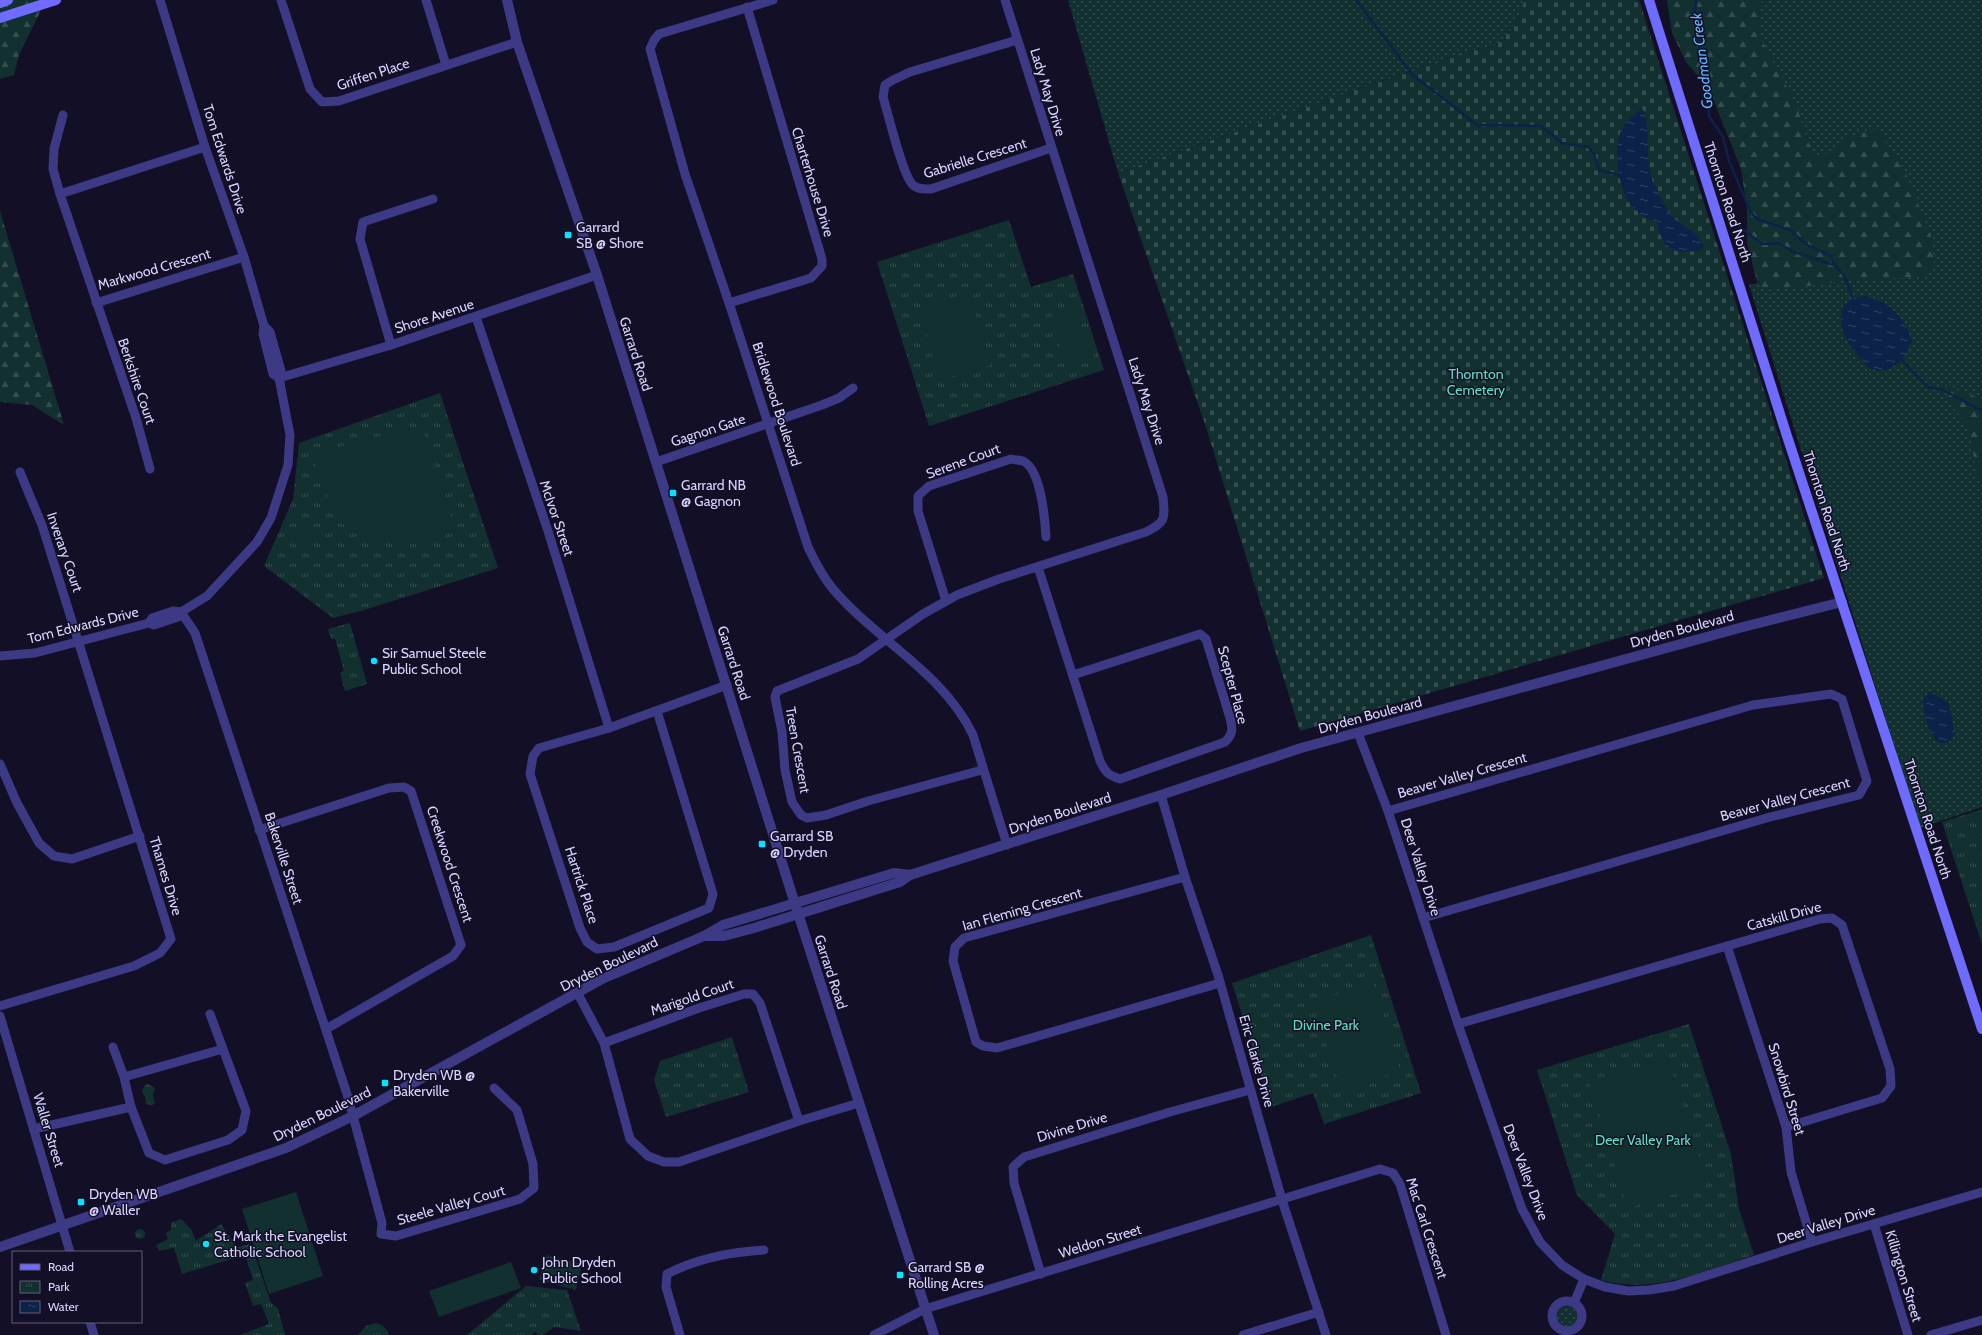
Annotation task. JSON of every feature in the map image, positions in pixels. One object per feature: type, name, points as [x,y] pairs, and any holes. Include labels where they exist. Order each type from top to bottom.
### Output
[{"type":"main road","points":[[0,3],[8,0]]},
{"type":"main road","points":[[0,18],[56,0]]},
{"type":"main road","name":"Thornton Road North","points":[[1649,0],[1842,602],[1982,1029]]},
{"type":"street","name":"Tom Edwards Drive","points":[[0,656],[35,653],[149,623],[152,618],[173,610],[181,612],[207,596],[257,542],[271,518],[288,465],[290,435],[278,378],[281,371],[270,332],[264,326],[244,257],[206,147],[160,0]]},
{"type":"street","name":"Griffen Place","points":[[281,0],[310,90],[322,102],[339,101],[517,42]]},
{"type":"street","points":[[426,0],[446,65]]},
{"type":"street","name":"Garrard Road","points":[[507,0],[517,42],[597,276],[797,909],[934,1335]]},
{"type":"street","name":"Bridlewood Boulevard","points":[[773,0],[659,34],[654,40],[650,49],[685,174],[729,303],[808,547],[817,566],[832,588],[847,605],[933,681],[966,719],[973,735],[982,770],[1007,845]]},
{"type":"street","name":"Lady May Drive","points":[[886,640],[923,614],[946,601],[999,579],[1146,532],[1160,525],[1165,516],[1163,497],[1005,0]]},
{"type":"street","name":"Charterhouse Drive","points":[[729,303],[812,278],[822,266],[822,259],[747,7]]},
{"type":"street","name":"Gabrielle Crescent","points":[[1017,40],[910,72],[885,85],[883,97],[905,172],[912,185],[919,189],[931,189],[1051,148]]},
{"type":"street","name":"Markwood Crescent","points":[[63,116],[54,149],[53,169],[96,303],[244,257]]},
{"type":"street","points":[[60,194],[206,147]]},
{"type":"street","points":[[391,345],[360,239],[363,222],[433,198]]},
{"type":"street","name":"Shore Avenue","points":[[278,378],[391,345],[597,276]]},
{"type":"street","name":"Berkshire Court","points":[[96,303],[136,418],[150,469]]},
{"type":"street","name":"McIvor Street","points":[[476,317],[548,531],[609,728]]},
{"type":"street","name":"Gagnon Gate","points":[[656,462],[822,405],[839,398],[853,388]]},
{"type":"street","name":"Serene Court","points":[[946,601],[918,511],[918,496],[929,486],[1011,459],[1024,462],[1032,469],[1043,506],[1046,537]]},
{"type":"street","name":"Inverary Court","points":[[20,472],[42,524],[80,642]]},
{"type":"street","name":"Scepter Place","points":[[1038,567],[1100,761],[1105,772],[1110,776],[1120,779],[1187,757],[1225,742],[1232,735],[1233,728],[1206,639],[1200,634],[1073,675]]},
{"type":"street","name":"Dryden Boulevard","points":[[0,1247],[286,1148],[353,1116],[500,1034],[578,994],[602,979],[704,936],[724,936],[894,874],[910,874],[1007,845],[1301,748],[1742,627],[1842,602]]},
{"type":"street","name":"Bakerville Street","points":[[181,612],[195,634],[326,1029],[353,1116]]},
{"type":"street","name":"Treen Crescent","points":[[886,640],[858,659],[777,691],[774,697],[782,732],[785,770],[796,810],[801,815],[812,818],[982,770]]},
{"type":"street","name":"Thames Drive","points":[[0,1006],[134,966],[160,953],[171,939],[80,642]]},
{"type":"street","name":"Hartrick Place","points":[[657,711],[713,894],[709,908],[614,947],[597,949],[587,942],[580,928],[530,774],[533,756],[540,748],[609,728],[727,685]]},
{"type":"street","name":"Beaver Valley Crescent","points":[[1388,811],[1753,705],[1831,694],[1842,700],[1867,781],[1859,795],[1770,817],[1423,918]]},
{"type":"street","name":"Deer Valley Drive","points":[[1358,733],[1388,811],[1458,1024],[1522,1209],[1540,1242],[1562,1265],[1584,1279],[1605,1287],[1628,1291],[1649,1290],[1674,1286],[1812,1242],[1982,1192]]},
{"type":"street","points":[[0,764],[17,802],[40,842],[54,856],[72,859],[140,836]]},
{"type":"street","name":"Creekwood Crescent","points":[[259,830],[389,788],[404,787],[412,791],[461,945],[453,956],[326,1029]]},
{"type":"street","name":"Eric Clarke Drive","points":[[1161,795],[1184,877],[1220,983],[1282,1200],[1326,1335]]},
{"type":"street","name":"Ian Fleming Crescent","points":[[1184,877],[964,938],[955,947],[953,961],[976,1042],[984,1046],[997,1048],[1220,983]]},
{"type":"street","name":"Catskill Drive","points":[[1458,1024],[1820,919],[1832,918],[1842,925],[1890,1069],[1891,1086],[1882,1098],[1786,1127]]},
{"type":"street","name":"Snowbird Street","points":[[1727,946],[1786,1127],[1791,1172],[1812,1242]]},
{"type":"street","points":[[578,994],[604,1043],[630,1139],[648,1156],[664,1162],[679,1162],[799,1121],[859,1103]]},
{"type":"street","name":"Marigold Court","points":[[604,1043],[699,1008],[744,994],[753,994],[760,1003],[799,1121]]},
{"type":"street","points":[[113,1047],[124,1077],[130,1107],[149,1153],[165,1160],[228,1140],[242,1130],[246,1111],[210,1014]]},
{"type":"street","name":"Waller Street","points":[[0,1016],[63,1224],[70,1251]]},
{"type":"street","points":[[124,1077],[223,1049]]},
{"type":"street","name":"Steele Valley Court","points":[[353,1116],[382,1223],[381,1234],[396,1236],[520,1199],[534,1188],[533,1164],[517,1110],[494,1088]]},
{"type":"street","name":"Divine Drive","points":[[1041,1274],[1014,1183],[1013,1167],[1024,1157],[1170,1112],[1250,1090]]},
{"type":"street","points":[[34,1129],[130,1107]]},
{"type":"street","name":"Mac Carl Crescent","points":[[1282,1200],[1380,1169],[1393,1172],[1400,1184],[1446,1335]]},
{"type":"street","name":"Weldon Street","points":[[874,1335],[925,1309],[1282,1200]]},
{"type":"street","name":"Killington Street","points":[[1874,1224],[1908,1335]]},
{"type":"street","points":[[680,1335],[666,1287],[667,1274],[686,1264],[732,1252],[764,1250]]},
{"type":"street","points":[[1574,1303],[1584,1279]]},
{"type":"street","points":[[1243,1335],[1319,1312]]},
{"type":"street","points":[[1930,1335],[1982,1320]]},
{"type":"street","points":[[90,1323],[94,1335]]},
{"type":"green space","points":[[0,0],[46,0],[19,55],[14,75],[0,79]]},
{"type":"green space","points":[[1068,0],[1525,0],[1515,25],[1496,46],[1465,52],[1118,173]]},
{"type":"green space","name":"Thornton Cemetery","points":[[1525,0],[1639,0],[1824,578],[1300,731],[1205,424],[1118,173],[1465,52],[1496,46],[1515,25]]},
{"type":"green space","points":[[1667,0],[1762,0],[1759,35],[1796,104],[1808,142],[1818,160],[1850,136],[1878,129],[1906,174],[1932,239],[1934,263],[1925,277],[1846,280],[1819,285],[1766,290],[1757,282],[1747,242],[1747,209],[1741,169],[1709,89],[1686,62],[1672,33]]},
{"type":"green space","points":[[1763,0],[1982,0],[1982,807],[1920,828],[1749,285],[1837,262],[1801,170],[1751,11]]},
{"type":"green space","points":[[0,211],[64,425],[32,405],[0,402]]},
{"type":"green space","points":[[1009,220],[1031,287],[1073,274],[1104,370],[929,426],[877,262]]},
{"type":"green space","points":[[969,295],[990,365],[940,380],[919,310]]},
{"type":"green space","points":[[1076,307],[1090,352],[1067,359],[1063,355],[1051,317],[1054,314]]},
{"type":"green space","points":[[1946,386],[1982,399],[1982,484],[1975,473],[1973,448],[1967,424],[1949,403]]},
{"type":"green space","points":[[440,393],[498,568],[361,611],[333,618],[264,566],[293,499],[299,443]]},
{"type":"green space","points":[[414,428],[424,432],[455,531],[434,539],[405,545],[352,531],[336,519],[311,454]]},
{"type":"green space","points":[[302,524],[315,530],[305,549],[293,543]]},
{"type":"green space","points":[[350,623],[367,684],[345,691],[340,673],[344,671],[335,639],[331,639],[328,629]]},
{"type":"green space","points":[[1982,809],[1982,944],[1942,822]]},
{"type":"green space","name":"Divine Park","points":[[1371,935],[1421,1093],[1324,1124],[1313,1093],[1271,1107],[1232,983]]},
{"type":"green space","points":[[1373,983],[1400,1072],[1341,1090],[1313,1002]]},
{"type":"green space","name":"Deer Valley Park","points":[[1689,1024],[1731,1154],[1739,1209],[1754,1255],[1697,1274],[1659,1283],[1640,1285],[1620,1284],[1601,1280],[1615,1234],[1577,1195],[1537,1070]]},
{"type":"green space","points":[[732,1037],[749,1092],[666,1117],[654,1080],[660,1061]]},
{"type":"green space","points":[[1668,1058],[1707,1184],[1628,1208],[1589,1082]]},
{"type":"green space","points":[[148,1084],[155,1088],[153,1095],[155,1103],[152,1105],[146,1104],[142,1091],[145,1085]]},
{"type":"green space","points":[[296,1192],[323,1276],[269,1294],[242,1209]]},
{"type":"green space","points":[[181,1219],[191,1229],[196,1241],[221,1224],[237,1247],[251,1244],[271,1303],[278,1308],[285,1335],[240,1335],[269,1324],[261,1304],[253,1306],[245,1283],[253,1280],[245,1255],[182,1274],[174,1248],[159,1251],[156,1245],[168,1239],[166,1233],[171,1230],[171,1223]]},
{"type":"green space","points":[[138,1229],[142,1229],[144,1230],[144,1238],[138,1239],[135,1236],[135,1232]]},
{"type":"green space","points":[[546,1255],[582,1264],[576,1290],[539,1280]]},
{"type":"green space","points":[[511,1262],[521,1288],[439,1317],[429,1291]]},
{"type":"green space","points":[[526,1286],[567,1290],[581,1331],[555,1327],[542,1335],[535,1332],[531,1335],[467,1335]]},
{"type":"green space","points":[[1567,1306],[1575,1309],[1578,1317],[1575,1325],[1567,1328],[1559,1325],[1556,1317],[1559,1309]]},
{"type":"green space","points":[[376,1323],[384,1327],[389,1335],[358,1335],[366,1326]]},
{"type":"water","points":[[1642,108],[1647,126],[1649,165],[1654,184],[1669,213],[1698,237],[1704,249],[1687,252],[1673,250],[1663,241],[1658,224],[1637,211],[1627,199],[1623,190],[1617,160],[1618,140],[1624,126]]},
{"type":"water","points":[[1866,296],[1883,303],[1895,312],[1901,318],[1912,341],[1902,360],[1890,369],[1879,371],[1869,368],[1850,346],[1841,325],[1842,307],[1853,298]]},
{"type":"water","points":[[1929,693],[1936,695],[1949,704],[1955,734],[1948,742],[1942,743],[1936,740],[1927,724],[1924,714],[1923,698]]},
{"type":"waterway","points":[[1356,0],[1413,75],[1477,125],[1541,126],[1562,143],[1588,147],[1594,154],[1599,170],[1619,175]]},
{"type":"waterway","name":"Goodman Creek","points":[[1696,0],[1695,20],[1709,95],[1709,116],[1723,137],[1729,161],[1751,213],[1759,220],[1790,230],[1807,245],[1831,256],[1835,265],[1844,276],[1853,298]]},
{"type":"waterway","points":[[1740,227],[1762,244],[1778,243],[1794,252],[1834,265]]},
{"type":"waterway","name":"Goodman Creek","points":[[1902,360],[1928,387],[1941,389],[1982,411]]},
{"type":"place","name":"Garrard SB @ Shore","points":[[568,235]]},
{"type":"place","name":"Garrard NB @ Gagnon","points":[[673,493]]},
{"type":"place","name":"Sir Samuel Steele Public School","points":[[374,661]]},
{"type":"place","name":"Garrard SB @ Dryden","points":[[762,844]]},
{"type":"place","name":"Dryden WB @ Bakerville","points":[[385,1083]]},
{"type":"place","name":"Dryden WB @ Waller","points":[[81,1202]]},
{"type":"place","name":"St. Mark the Evangelist Catholic School","points":[[206,1244]]},
{"type":"place","name":"John Dryden Public School","points":[[534,1270]]},
{"type":"place","name":"Garrard SB @ Rolling Acres","points":[[900,1275]]}]
